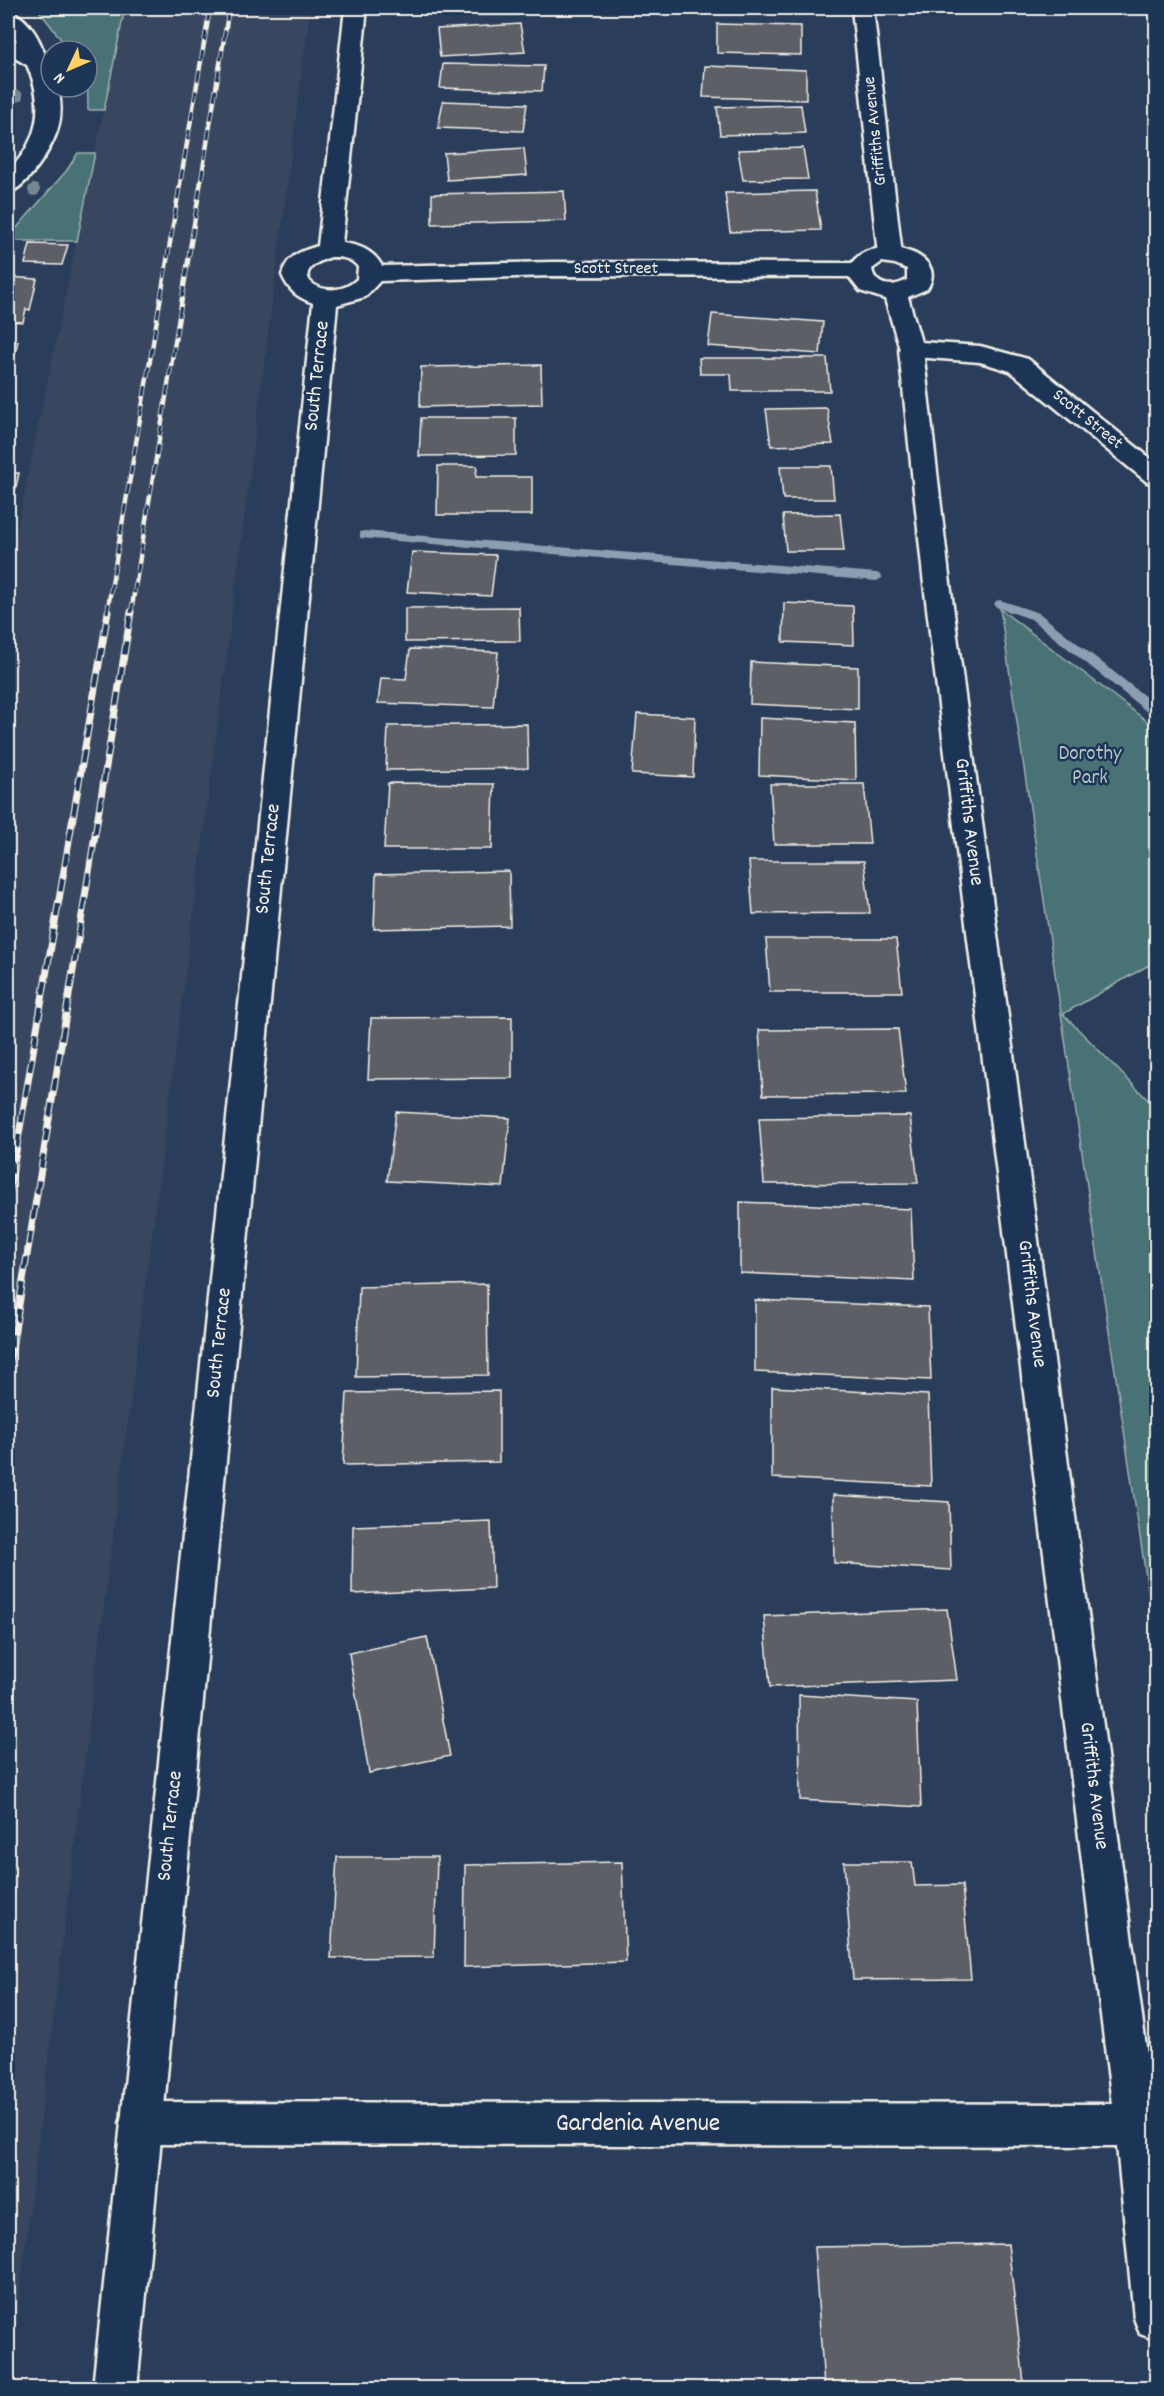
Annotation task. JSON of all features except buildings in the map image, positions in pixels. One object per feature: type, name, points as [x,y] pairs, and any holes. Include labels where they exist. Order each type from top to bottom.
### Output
[{"type":"street","points":[[329,250],[356,8]]},
{"type":"street","name":"Griffiths Avenue","points":[[862,8],[890,255]]},
{"type":"street","points":[[8,17],[30,40],[36,61],[46,81],[49,119],[43,142],[37,152],[8,186]]},
{"type":"street","points":[[8,45],[36,61]]},
{"type":"street","points":[[329,250],[355,253],[365,258],[372,274],[369,282],[362,289],[351,294],[326,298],[304,291],[297,285],[294,270],[307,256],[329,250]]},
{"type":"street","points":[[890,255],[912,261],[921,273],[918,284],[910,290],[895,293],[872,289],[862,280],[860,270],[864,262],[871,258],[890,255]]},
{"type":"street","name":"Scott Street","points":[[372,274],[527,269],[860,270]]},
{"type":"street","name":"Griffiths Avenue","points":[[895,293],[911,350],[936,576],[1136,2125],[1156,2318]]},
{"type":"street","name":"South Terrace","points":[[115,2388],[326,298]]},
{"type":"street","name":"Scott Street","points":[[911,350],[939,350],[994,356],[1019,365],[1156,476]]},
{"type":"street","name":"Gardenia Avenue","points":[[141,2122],[1136,2125]]},
{"type":"shaded area","points":[[125,8],[310,8],[97,1660],[8,2388],[8,572]]},
{"type":"green space","points":[[37,8],[125,8],[104,110],[88,110],[88,99],[99,99],[99,39],[61,39]]},
{"type":"green space","points":[[78,153],[95,153],[77,241],[8,241],[8,238],[67,170]]},
{"type":"green space","name":"Dorothy Park","points":[[1000,609],[1156,728],[1156,961],[1063,1014],[1156,1108],[1156,1643]]},
{"type":"waterway","points":[[364,535],[877,577]]},
{"type":"waterway","points":[[1000,604],[1035,616],[1156,712]]},
{"type":"railway","points":[[107,613],[210,8]]},
{"type":"railway","points":[[131,613],[229,8]]},
{"type":"railway","points":[[8,1199],[108,612]]},
{"type":"railway","points":[[8,1373],[131,612]]}]
